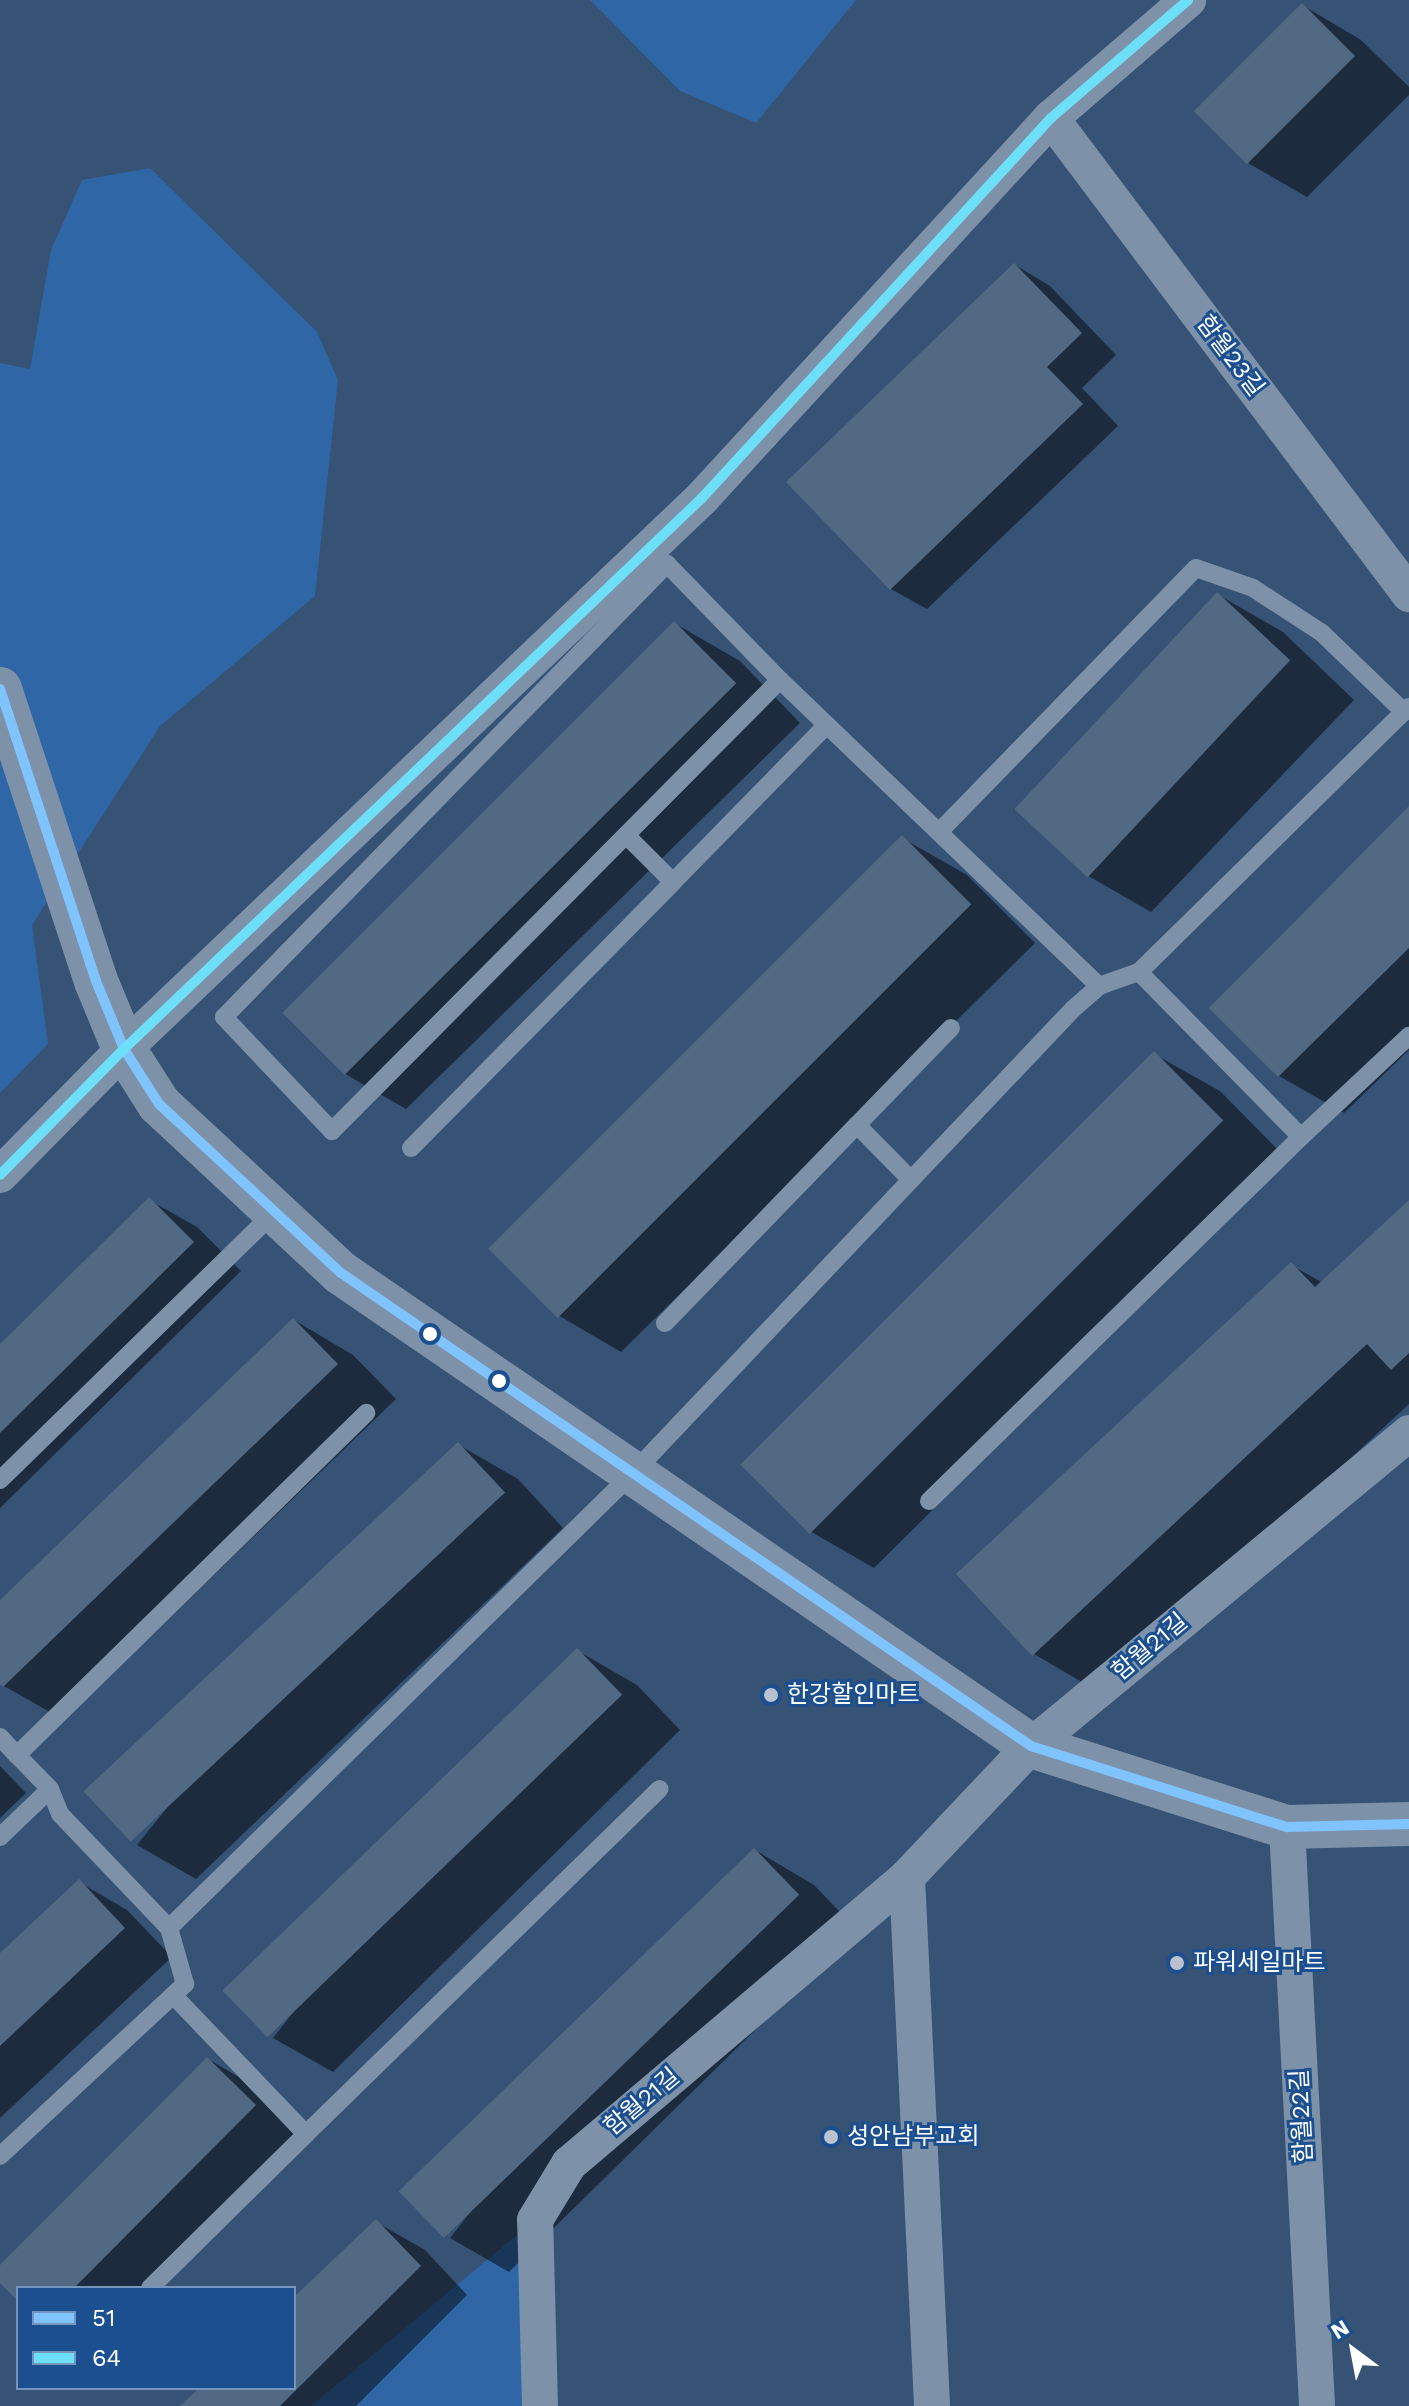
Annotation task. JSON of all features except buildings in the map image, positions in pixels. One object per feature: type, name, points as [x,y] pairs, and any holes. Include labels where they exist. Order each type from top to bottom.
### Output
[{"type":"street","points":[[0,1175],[124,1049],[702,498],[1051,118],[1188,0]]},
{"type":"street","name":"함월23길","points":[[1051,118],[1409,594]]},
{"type":"street","points":[[0,689],[96,981],[124,1049],[159,1104],[341,1273],[1031,1746],[1287,1827],[1409,1824]]},
{"type":"street","name":"함월21길","points":[[540,2406],[535,2220],[569,2164],[907,1877],[1031,1746],[1409,1433]]},
{"type":"street","name":"함월22길","points":[[1287,1827],[1317,2406]]},
{"type":"street","points":[[907,1877],[932,2406]]},
{"type":"lane","points":[[780,680],[332,1131],[224,1017],[667,564],[780,680],[1099,986]]},
{"type":"lane","points":[[169,1928],[633,1473],[1073,1009],[1099,986],[1139,972],[1406,710],[1322,633],[1253,588],[1196,568],[939,832]]},
{"type":"lane","points":[[411,1148],[827,725]]},
{"type":"lane","points":[[626,835],[673,882]]},
{"type":"lane","points":[[1139,972],[1301,1137]]},
{"type":"lane","points":[[665,1323],[951,1028]]},
{"type":"lane","points":[[929,1501],[1301,1137],[1409,1036]]},
{"type":"lane","points":[[857,1125],[911,1180]]},
{"type":"lane","points":[[0,1480],[275,1212]]},
{"type":"lane","points":[[17,1755],[366,1413]]},
{"type":"lane","points":[[0,1737],[50,1789],[60,1814],[169,1928],[185,1984],[0,2156]]},
{"type":"lane","points":[[0,1837],[50,1789]]},
{"type":"lane","points":[[152,2286],[659,1789]]},
{"type":"lane","points":[[173,1995],[306,2134]]},
{"type":"shaded area","points":[[590,0],[856,0],[756,123],[680,91]]},
{"type":"shaded area","points":[[150,168],[317,332],[338,380],[315,596],[160,726],[32,925],[48,1044],[0,1093],[0,363],[30,369],[51,250],[82,180]]},
{"type":"shaded area","points":[[535,2220],[540,2406],[311,2406]]},
{"type":"transit line","name":"64","points":[[0,1175],[124,1049],[702,498],[1051,118],[1188,0]]},
{"type":"transit line","name":"51","points":[[0,689],[96,981],[124,1049],[159,1104],[341,1273],[1031,1746],[1287,1827],[1409,1824]]},
{"type":"place","name":"한강할인마트","points":[[771,1695]]},
{"type":"place","name":"파워세일마트","points":[[1177,1963]]},
{"type":"place","name":"성안남부교회","points":[[831,2137]]}]
